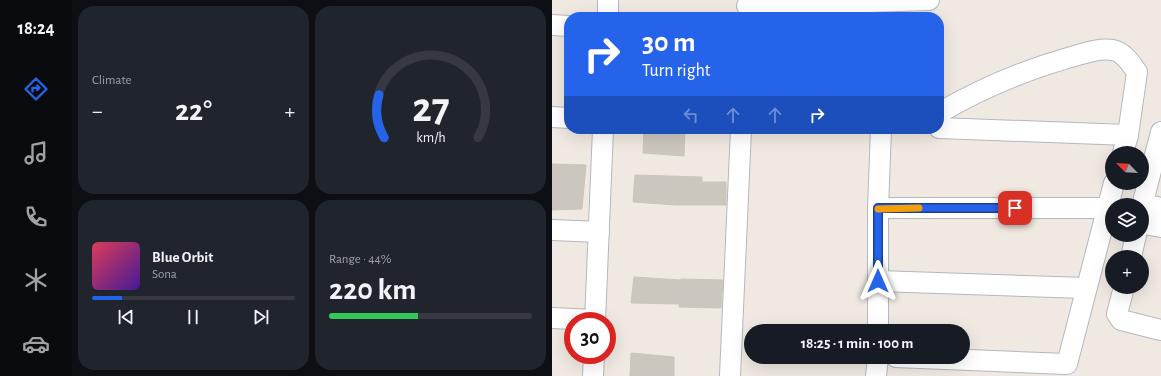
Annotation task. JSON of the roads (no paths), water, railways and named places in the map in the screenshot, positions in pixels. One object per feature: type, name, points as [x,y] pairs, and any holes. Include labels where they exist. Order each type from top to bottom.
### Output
[{"type":"street","points":[[608,0],[608,12]]},
{"type":"street","points":[[747,8],[886,6],[929,0]]},
{"type":"street","points":[[552,25],[564,26]]},
{"type":"street","points":[[944,110],[982,90],[1056,61],[1095,50],[1114,50],[1127,58],[1137,72],[1125,144],[944,128]]},
{"type":"street","points":[[552,117],[564,118]]},
{"type":"street","points":[[1161,132],[1144,198],[1148,205],[1161,208]]},
{"type":"street","points":[[595,312],[603,134]]},
{"type":"street","points":[[730,376],[741,134]]},
{"type":"street","points":[[878,324],[878,208],[882,134]]},
{"type":"street","points":[[878,208],[1105,208]]},
{"type":"street","points":[[970,360],[1067,364],[1105,216]]},
{"type":"street","points":[[1149,225],[1161,227]]},
{"type":"street","points":[[552,230],[599,232]]},
{"type":"street","points":[[878,281],[1086,288]]},
{"type":"street","points":[[1122,294],[1117,314],[1121,320],[1161,330]]},
{"type":"street","points":[[552,318],[564,319]]},
{"type":"street","points":[[593,376],[594,364]]},
{"type":"street","points":[[876,376],[877,364]]}]
